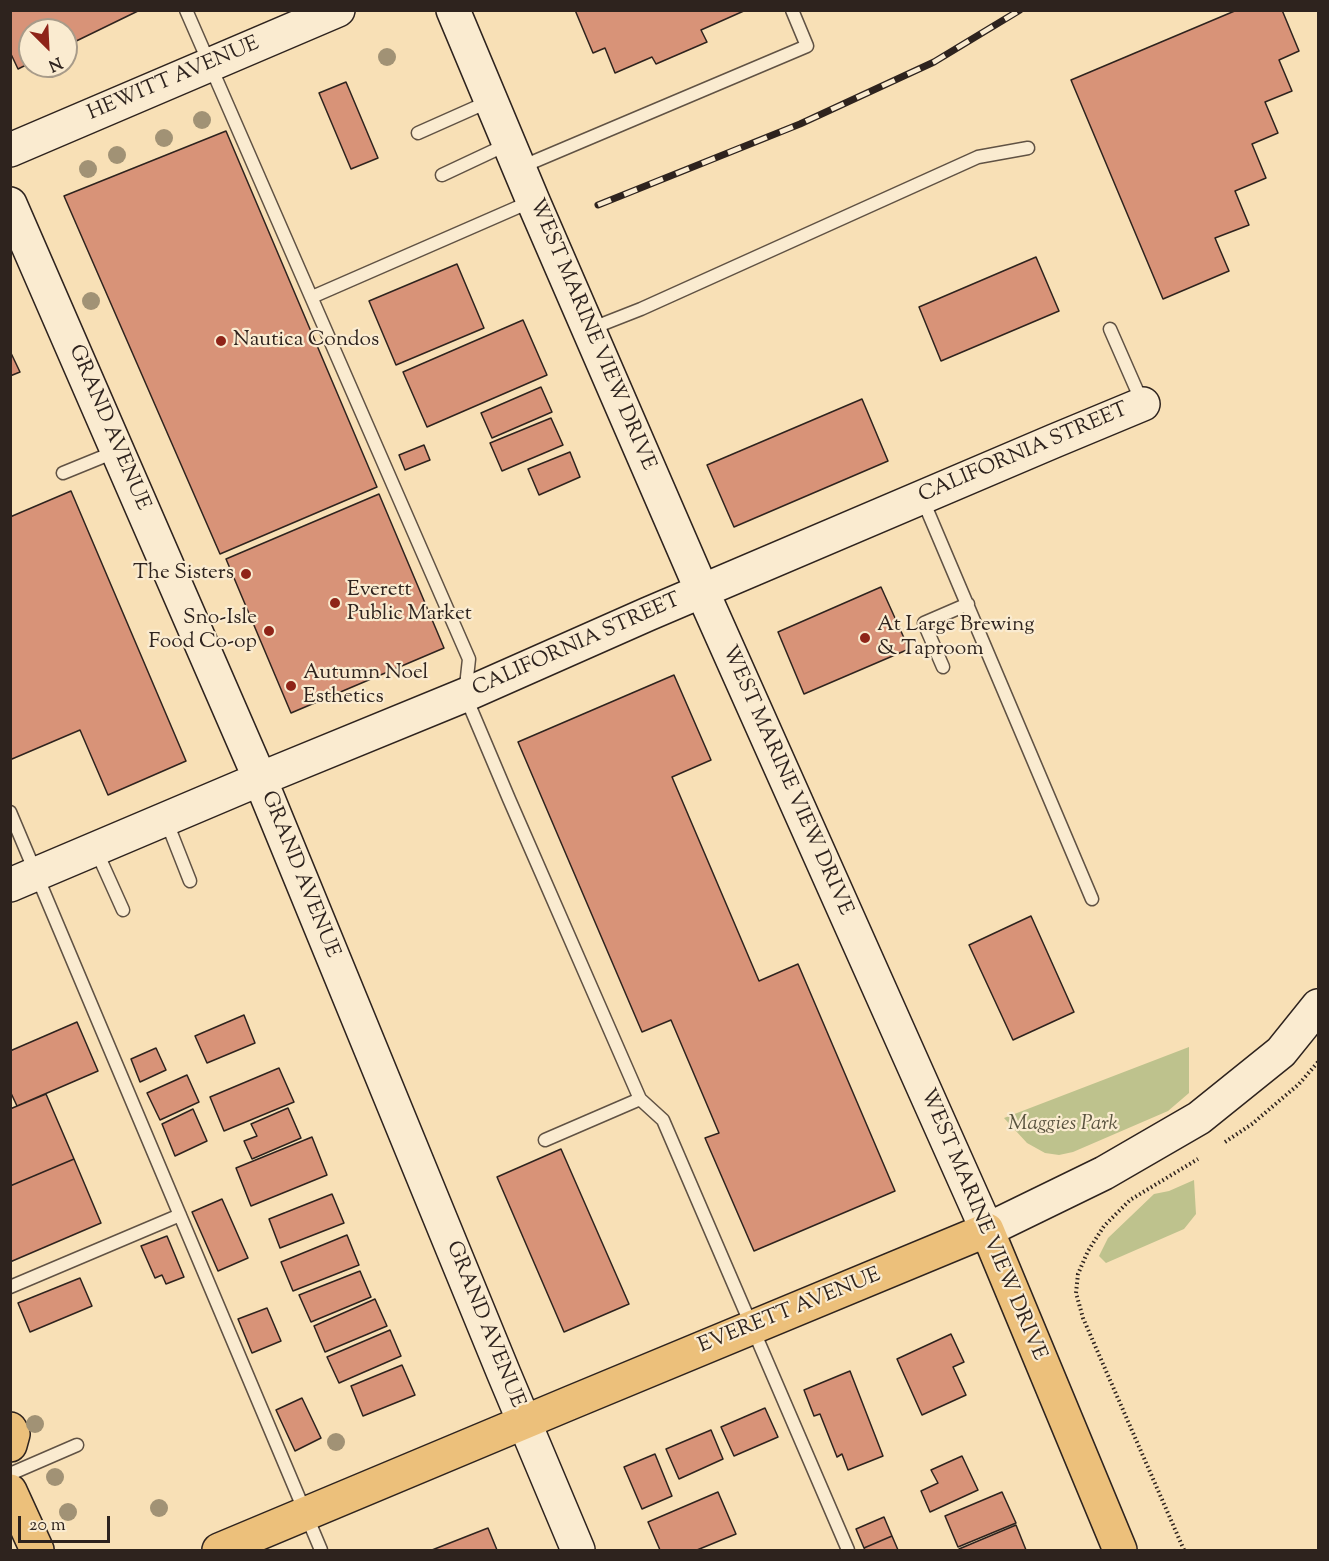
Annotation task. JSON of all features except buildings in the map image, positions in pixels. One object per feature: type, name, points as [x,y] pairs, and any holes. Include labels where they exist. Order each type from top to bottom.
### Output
[{"type":"main road","name":"EVERETT AVENUE","points":[[219,1551],[987,1230]]},
{"type":"main road","name":"WEST MARINE VIEW DRIVE","points":[[987,1230],[1119,1551]]},
{"type":"main road","points":[[10,1429],[13,1434],[10,1445]]},
{"type":"main road","points":[[10,1491],[37,1551]]},
{"type":"street","name":"HEWITT AVENUE","points":[[10,150],[338,10]]},
{"type":"street","name":"WEST MARINE VIEW DRIVE","points":[[453,10],[702,591],[987,1230]]},
{"type":"street","name":"GRAND AVENUE","points":[[10,204],[260,779],[578,1551]]},
{"type":"street","name":"CALIFORNIA STREET","points":[[24,880],[260,779],[465,695],[702,591],[1143,404]]},
{"type":"street","name":"EVERETT AVENUE","points":[[987,1230],[1104,1173],[1199,1118],[1281,1052],[1318,1006]]},
{"type":"lane","points":[[186,10],[469,659],[465,695],[640,1099],[663,1120],[848,1551]]},
{"type":"lane","points":[[442,175],[515,155],[807,46],[792,10]]},
{"type":"lane","points":[[418,133],[491,101]]},
{"type":"lane","points":[[589,329],[641,309],[978,157],[1028,148]]},
{"type":"lane","points":[[312,297],[533,201]]},
{"type":"lane","points":[[1110,329],[1143,404]]},
{"type":"lane","points":[[63,473],[118,451]]},
{"type":"lane","points":[[922,497],[1092,899]]},
{"type":"lane","points":[[943,667],[924,623],[968,604]]},
{"type":"lane","points":[[10,812],[24,880],[180,1215],[321,1551]]},
{"type":"lane","points":[[166,819],[190,881]]},
{"type":"lane","points":[[96,849],[123,910]]},
{"type":"lane","points":[[545,1140],[640,1099]]},
{"type":"lane","points":[[10,1287],[180,1215]]},
{"type":"lane","points":[[10,1474],[77,1445]]},
{"type":"path","points":[[1130,1200],[1104,1226],[1088,1251],[1078,1274],[1076,1293],[1083,1318],[1184,1551]]},
{"type":"green space","name":"Maggies Park","points":[[1189,1047],[1189,1093],[1168,1111],[1073,1152],[1059,1155],[1045,1153],[1027,1143],[1004,1118]]},
{"type":"green space","points":[[1194,1180],[1196,1214],[1184,1229],[1106,1263],[1099,1256],[1108,1238],[1154,1194],[1169,1191]]},
{"type":"railway","points":[[598,205],[800,124],[934,62],[1020,10]]},
{"type":"place","name":"Nautica Condos","points":[[221,341]]},
{"type":"place","name":"The Sisters","points":[[246,574]]},
{"type":"place","name":"Everett Public Market","points":[[335,603]]},
{"type":"place","name":"Sno-Isle Food Co-op","points":[[269,631]]},
{"type":"place","name":"At Large Brewing & Taproom","points":[[865,638]]},
{"type":"place","name":"Autumn Noel Esthetics","points":[[291,686]]}]
